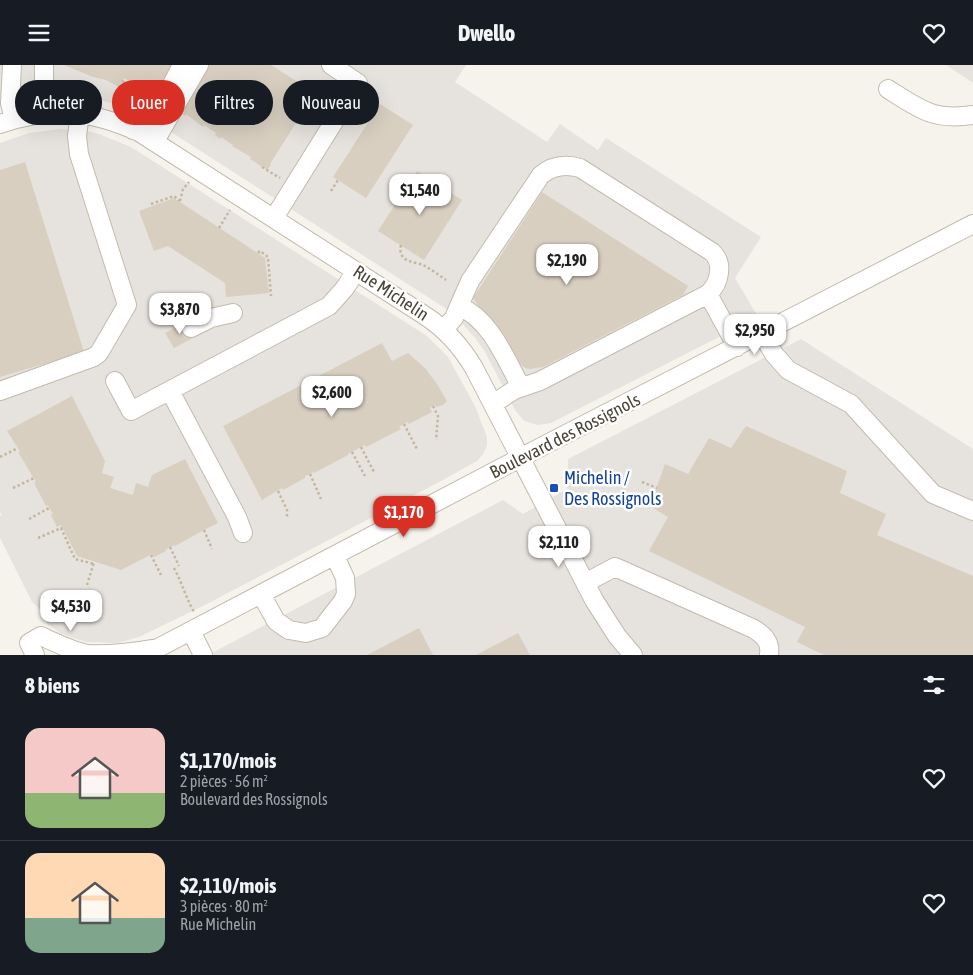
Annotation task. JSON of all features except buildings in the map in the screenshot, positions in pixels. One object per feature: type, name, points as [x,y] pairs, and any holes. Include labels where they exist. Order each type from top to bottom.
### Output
[{"type":"street","points":[[7,122],[12,65]]},
{"type":"street","points":[[44,65],[44,80]]},
{"type":"street","points":[[145,136],[182,65]]},
{"type":"street","points":[[145,136],[198,65]]},
{"type":"street","points":[[274,218],[358,83],[330,65]]},
{"type":"street","points":[[888,89],[912,104],[937,116],[973,115]]},
{"type":"street","name":"Rue Michelin","points":[[102,118],[145,136],[444,329],[469,359],[585,583],[609,623],[632,655]]},
{"type":"street","points":[[0,391],[94,357],[99,353],[127,305],[79,154],[77,136],[78,125]]},
{"type":"street","points":[[145,136],[146,125]]},
{"type":"street","points":[[444,329],[454,318],[470,281],[541,175],[546,171],[562,166],[580,168],[712,252],[719,260],[720,268],[714,287],[708,294],[540,381],[521,387],[493,404]]},
{"type":"street","name":"Boulevard des Rossignols","points":[[32,649],[41,636],[73,650],[88,654],[155,652],[261,594],[973,224]]},
{"type":"street","points":[[115,381],[131,411],[329,306],[345,289],[356,271]]},
{"type":"street","points":[[708,294],[737,347]]},
{"type":"street","points":[[459,306],[483,321],[521,387]]},
{"type":"street","points":[[191,328],[211,318],[232,313]]},
{"type":"street","points":[[762,333],[774,354],[788,370],[851,404],[933,493],[973,511]]},
{"type":"street","points":[[170,391],[232,508],[243,533]]},
{"type":"street","points":[[261,594],[276,621],[289,630],[306,633],[322,628],[344,601],[346,594],[345,578],[335,556]]},
{"type":"street","points":[[585,583],[615,567],[754,629],[769,643],[770,655]]},
{"type":"street","points":[[191,631],[203,655]]},
{"type":"path","points":[[262,167],[286,182]]},
{"type":"path","points":[[331,191],[338,180]]},
{"type":"path","points":[[151,204],[174,196],[180,201],[183,189],[189,181]]},
{"type":"path","points":[[219,228],[231,208]]},
{"type":"path","points":[[401,245],[401,254],[405,260],[424,265],[446,279]]},
{"type":"path","points":[[258,253],[260,251],[268,257],[271,296]]},
{"type":"path","points":[[433,406],[438,416],[436,440]]},
{"type":"path","points":[[404,424],[417,449]]},
{"type":"path","points":[[361,447],[374,472]]},
{"type":"path","points":[[0,457],[18,448]]},
{"type":"path","points":[[352,452],[365,476]]},
{"type":"path","points":[[310,474],[321,499]]},
{"type":"path","points":[[13,489],[34,478]]},
{"type":"path","points":[[642,482],[657,488]]},
{"type":"path","points":[[278,491],[287,510],[287,517]]},
{"type":"path","points":[[29,519],[50,508]]},
{"type":"path","points":[[38,538],[61,528],[75,559],[94,563],[88,585]]},
{"type":"path","points":[[204,530],[212,549]]},
{"type":"path","points":[[170,547],[179,566]]},
{"type":"path","points":[[151,555],[161,575]]},
{"type":"path","points":[[174,568],[194,613]]},
{"type":"shaded area","points":[[0,65],[466,65],[455,82],[547,142],[560,124],[598,150],[606,138],[761,237],[735,278],[758,317],[551,423],[538,425],[524,421],[515,410],[485,352],[461,322],[445,308],[158,125],[185,125],[185,80],[112,80],[112,103],[102,101],[102,80],[15,80],[15,103],[0,107]]},
{"type":"shaded area","points":[[946,65],[973,65],[973,83]]},
{"type":"shaded area","points":[[60,129],[99,134],[131,147],[427,336],[448,357],[475,406],[487,437],[487,446],[483,454],[477,461],[443,480],[203,606],[139,637],[117,643],[86,642],[62,634],[47,624],[44,613],[32,602],[0,538],[0,516],[2,515],[0,512],[0,143],[29,133]]},
{"type":"shaded area","points":[[801,339],[973,449],[973,655],[208,655],[503,500],[523,514],[567,489],[568,459]]},
{"type":"place","name":"Michelin / Des Rossignols","points":[[554,488]]}]
